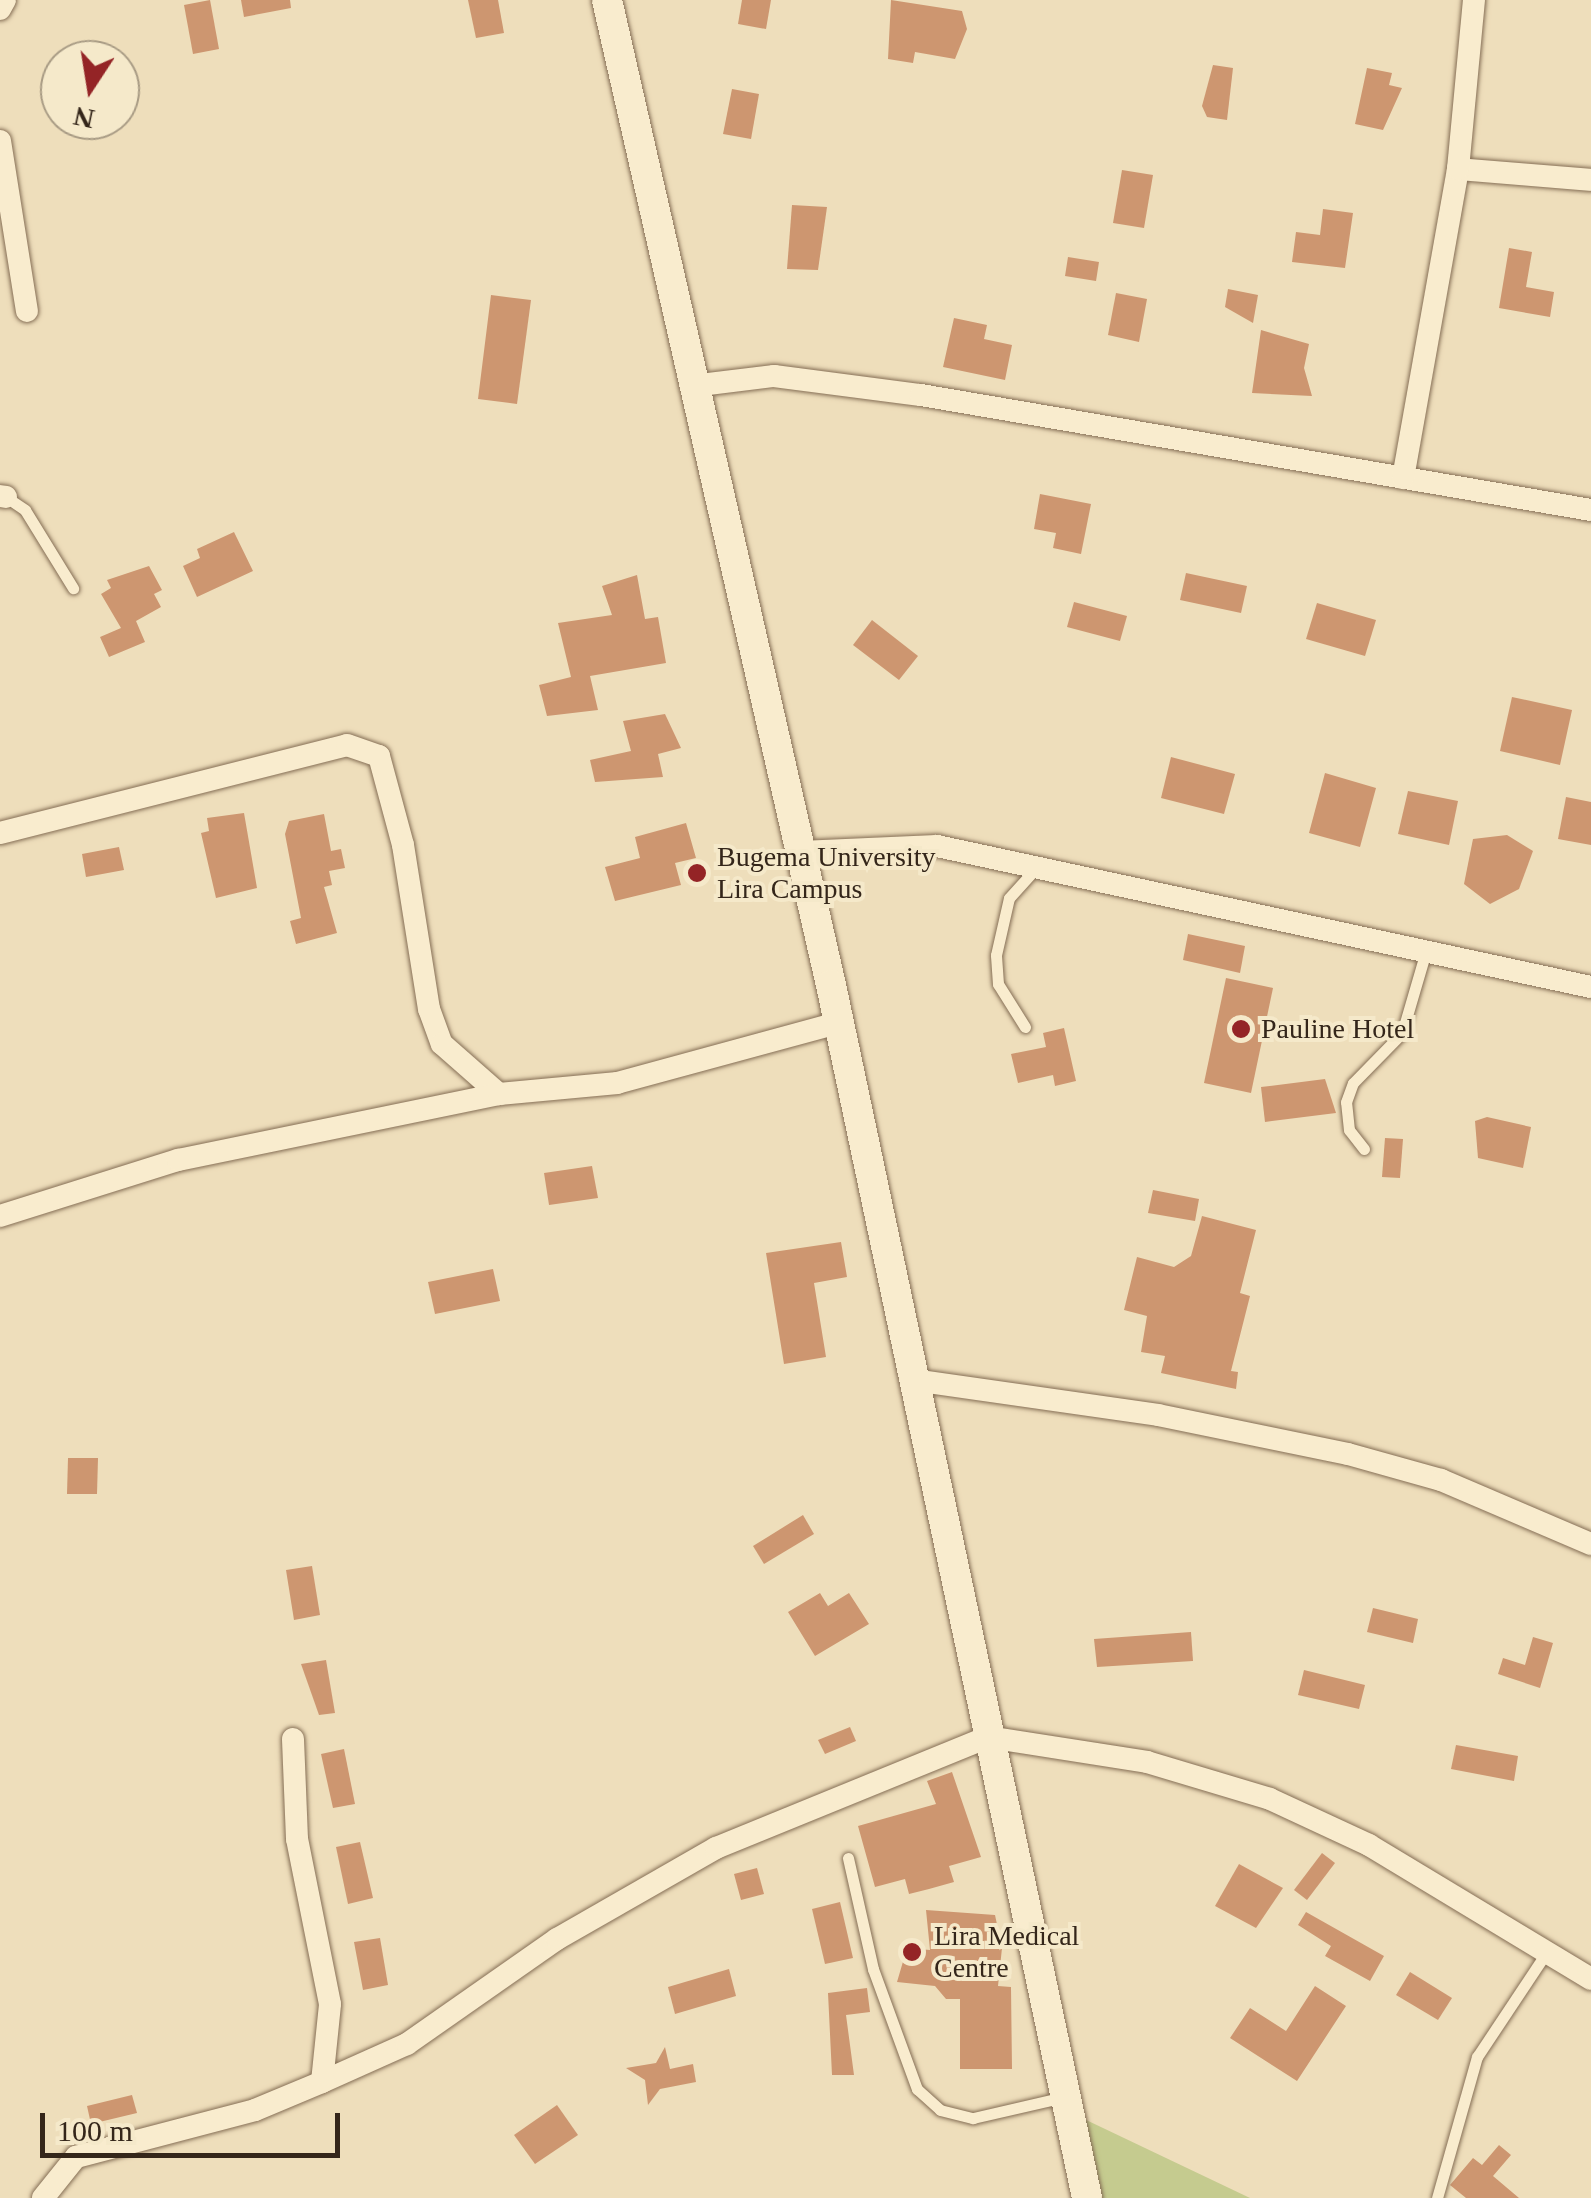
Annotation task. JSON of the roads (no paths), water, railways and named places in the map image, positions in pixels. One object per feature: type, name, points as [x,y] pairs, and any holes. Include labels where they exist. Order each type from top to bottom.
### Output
[{"type":"street","points":[[0,10],[4,0]]},
{"type":"street","points":[[607,0],[838,1023],[1087,2198]]},
{"type":"street","points":[[1403,478],[1458,169],[1474,0]]},
{"type":"street","points":[[0,141],[27,311]]},
{"type":"street","points":[[1458,169],[1591,180]]},
{"type":"street","points":[[692,386],[774,376],[1591,510]]},
{"type":"street","points":[[0,834],[348,745],[380,756],[442,1044],[499,1094]]},
{"type":"street","points":[[800,852],[937,846],[1040,864],[1591,988]]},
{"type":"street","points":[[0,1216],[178,1160],[499,1094],[617,1083],[838,1023]]},
{"type":"street","points":[[913,1380],[1158,1415],[1348,1454],[1441,1480],[1591,1544]]},
{"type":"street","points":[[43,2198],[76,2157],[255,2110],[407,2044],[557,1939],[716,1848],[988,1737],[1130,1758],[1270,1799],[1324,1821],[1591,1978]]},
{"type":"street","points":[[293,1739],[297,1839],[330,2004],[322,2082]]},
{"type":"lane","points":[[3,496],[25,510],[73,588]]},
{"type":"lane","points":[[1025,1027],[998,984],[996,955],[1009,898],[1040,864]]},
{"type":"lane","points":[[1364,1149],[1349,1130],[1346,1102],[1353,1083],[1402,1034],[1426,952]]},
{"type":"lane","points":[[848,1858],[873,1969],[917,2089],[940,2110],[973,2118],[1064,2096]]},
{"type":"lane","points":[[1437,2198],[1476,2058],[1548,1950]]},
{"type":"place","name":"Bugema University Lira Campus","points":[[697,873]]},
{"type":"place","name":"Pauline Hotel","points":[[1241,1029]]},
{"type":"place","name":"Lira Medical Centre","points":[[912,1952]]}]
